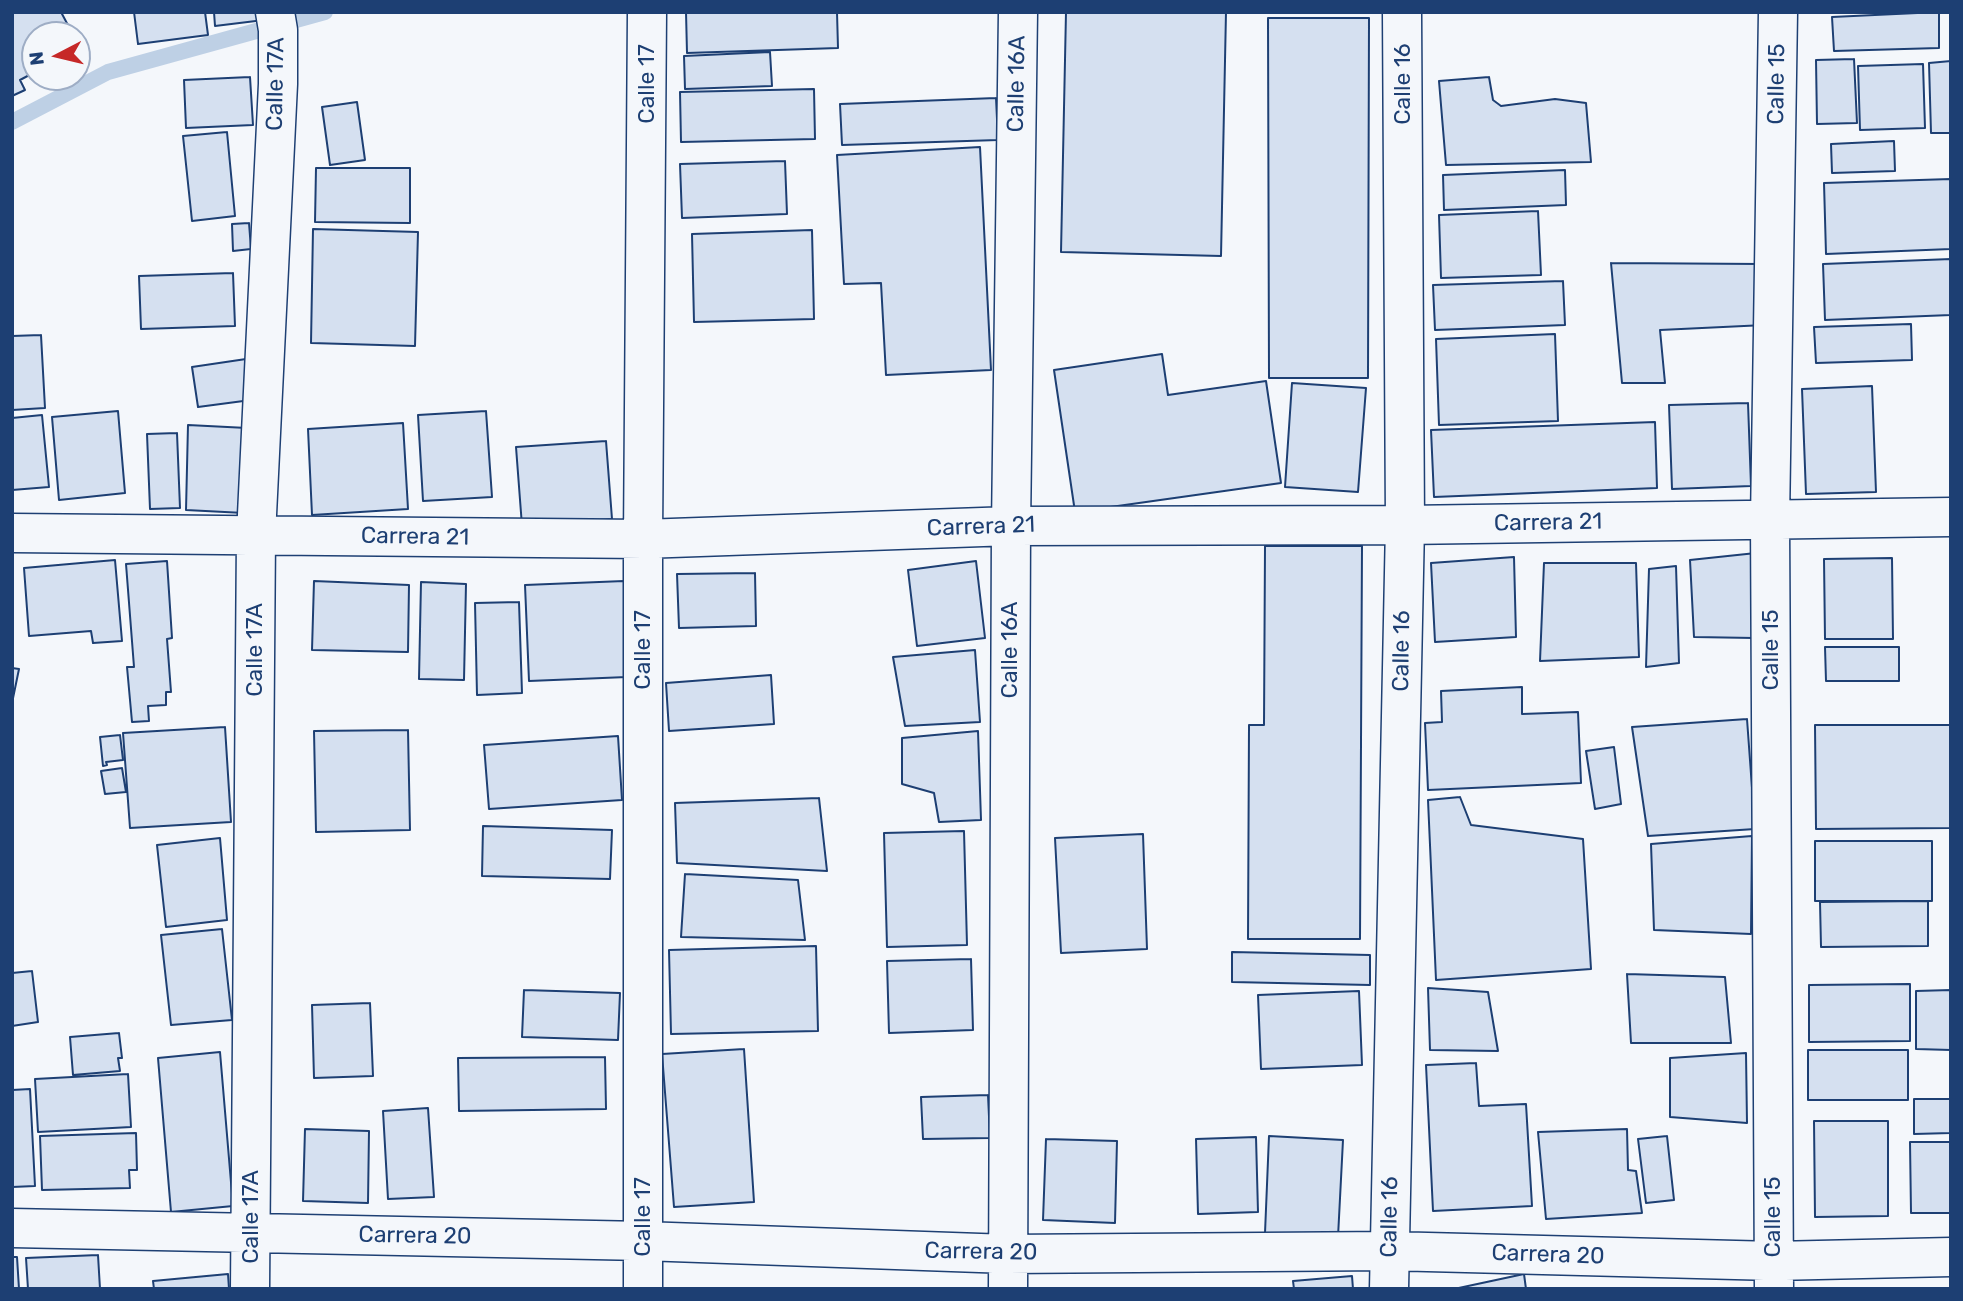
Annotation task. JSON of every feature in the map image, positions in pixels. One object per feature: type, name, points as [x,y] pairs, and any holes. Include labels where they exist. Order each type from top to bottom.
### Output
[{"type":"street","name":"Calle 17A","points":[[250,1289],[256,535],[278,84],[278,30],[275,12]]},
{"type":"street","name":"Calle 17","points":[[643,1289],[643,539],[647,12]]},
{"type":"street","name":"Calle 16A","points":[[1008,1271],[1011,526],[1018,12]]},
{"type":"street","name":"Calle 16","points":[[1389,1289],[1405,525],[1402,12]]},
{"type":"street","name":"Calle 15","points":[[1774,1275],[1770,520],[1778,12]]},
{"type":"street","name":"Carrera 21","points":[[12,533],[643,539],[1011,526],[1405,525],[1951,517]]},
{"type":"street","name":"Carrera 20","points":[[12,1228],[643,1241],[1008,1271],[1389,1251],[1774,1275],[1951,1257]]},
{"type":"building","points":[[12,12],[61,12],[66,21],[21,21],[20,80],[23,91],[12,96]]},
{"type":"building","points":[[134,12],[205,12],[208,35],[138,44]]},
{"type":"building","points":[[214,12],[263,12],[264,20],[215,26]]},
{"type":"building","points":[[686,12],[837,12],[838,48],[687,53]]},
{"type":"building","points":[[1066,12],[1226,12],[1221,256],[1061,252]]},
{"type":"building","points":[[1939,12],[1939,48],[1834,51],[1832,17]]},
{"type":"building","points":[[1268,18],[1369,18],[1368,378],[1269,378]]},
{"type":"building","points":[[770,52],[772,86],[685,89],[684,56]]},
{"type":"building","points":[[1854,59],[1857,123],[1817,124],[1816,60]]},
{"type":"building","points":[[1951,61],[1951,133],[1931,133],[1929,63]]},
{"type":"building","points":[[1923,64],[1925,128],[1860,130],[1858,66]]},
{"type":"building","points":[[250,77],[253,125],[186,128],[184,80]]},
{"type":"building","points":[[1489,77],[1493,100],[1501,106],[1555,99],[1586,103],[1591,162],[1446,165],[1439,81]]},
{"type":"building","points":[[814,89],[815,139],[681,142],[680,92]]},
{"type":"building","points":[[996,98],[998,140],[842,145],[840,104]]},
{"type":"building","points":[[357,102],[365,160],[330,165],[322,107]]},
{"type":"building","points":[[227,132],[235,216],[192,221],[183,136]]},
{"type":"building","points":[[1894,141],[1895,171],[1832,173],[1831,144]]},
{"type":"building","points":[[980,147],[991,370],[886,375],[881,283],[844,284],[837,155]]},
{"type":"building","points":[[785,161],[787,214],[682,218],[680,164]]},
{"type":"building","points":[[316,168],[410,168],[410,223],[315,222]]},
{"type":"building","points":[[1565,170],[1566,205],[1444,210],[1443,175]]},
{"type":"building","points":[[1951,179],[1951,249],[1826,254],[1824,183]]},
{"type":"building","points":[[1538,211],[1541,275],[1441,278],[1439,215]]},
{"type":"building","points":[[249,223],[251,249],[233,251],[232,224]]},
{"type":"building","points":[[313,229],[418,232],[415,346],[311,343]]},
{"type":"building","points":[[812,230],[814,319],[694,322],[692,234]]},
{"type":"building","points":[[1951,259],[1951,315],[1825,320],[1823,264]]},
{"type":"building","points":[[1611,263],[1762,264],[1765,325],[1660,330],[1665,383],[1622,383]]},
{"type":"building","points":[[233,273],[235,326],[141,329],[139,276]]},
{"type":"building","points":[[1563,281],[1565,325],[1435,330],[1433,285]]},
{"type":"building","points":[[1911,324],[1912,360],[1816,363],[1814,327]]},
{"type":"building","points":[[1555,334],[1558,421],[1439,425],[1436,339]]},
{"type":"building","points":[[41,335],[45,408],[12,410],[12,336]]},
{"type":"building","points":[[1162,354],[1168,395],[1266,381],[1281,483],[1075,512],[1054,370]]},
{"type":"building","points":[[246,359],[251,400],[198,407],[192,367]]},
{"type":"building","points":[[1292,383],[1366,388],[1358,492],[1285,487]]},
{"type":"building","points":[[1872,386],[1876,492],[1806,494],[1802,389]]},
{"type":"building","points":[[1748,403],[1751,486],[1672,489],[1669,405]]},
{"type":"building","points":[[118,411],[125,493],[59,500],[52,417]]},
{"type":"building","points":[[486,411],[492,497],[423,501],[418,415]]},
{"type":"building","points":[[42,415],[49,487],[12,490],[12,418]]},
{"type":"building","points":[[1655,422],[1657,488],[1434,497],[1431,430]]},
{"type":"building","points":[[403,423],[408,509],[312,515],[308,429]]},
{"type":"building","points":[[188,425],[247,428],[244,513],[186,510]]},
{"type":"building","points":[[177,433],[180,508],[150,509],[147,434]]},
{"type":"building","points":[[606,441],[612,519],[522,526],[516,447]]},
{"type":"building","points":[[1265,546],[1362,546],[1360,939],[1248,939],[1249,725],[1264,725]]},
{"type":"building","points":[[1756,553],[1754,638],[1694,637],[1690,560]]},
{"type":"building","points":[[1514,557],[1516,637],[1435,642],[1431,563]]},
{"type":"building","points":[[1892,558],[1893,639],[1825,639],[1824,559]]},
{"type":"building","points":[[115,560],[122,641],[93,643],[91,631],[29,636],[24,568]]},
{"type":"building","points":[[167,561],[172,638],[167,639],[171,692],[166,692],[166,705],[148,706],[149,721],[132,722],[127,667],[134,667],[126,564]]},
{"type":"building","points":[[976,561],[985,638],[917,646],[908,570]]},
{"type":"building","points":[[1544,563],[1636,563],[1639,657],[1540,661]]},
{"type":"building","points":[[1676,566],[1679,663],[1646,667],[1649,569]]},
{"type":"building","points":[[755,573],[756,626],[679,628],[677,574]]},
{"type":"building","points":[[314,581],[409,585],[408,652],[312,650]]},
{"type":"building","points":[[624,581],[627,677],[529,681],[525,585]]},
{"type":"building","points":[[421,582],[466,584],[464,680],[419,679]]},
{"type":"building","points":[[519,602],[522,693],[477,695],[475,603]]},
{"type":"building","points":[[1825,647],[1899,647],[1899,681],[1826,681]]},
{"type":"building","points":[[975,650],[980,722],[905,726],[893,657]]},
{"type":"building","points":[[12,668],[19,669],[12,703]]},
{"type":"building","points":[[771,675],[774,724],[669,731],[666,683]]},
{"type":"building","points":[[1522,687],[1522,714],[1578,712],[1581,783],[1428,790],[1425,723],[1442,722],[1441,691]]},
{"type":"building","points":[[1747,719],[1755,829],[1648,836],[1632,727]]},
{"type":"building","points":[[1815,725],[1951,725],[1951,828],[1816,829]]},
{"type":"building","points":[[225,727],[231,822],[130,828],[123,733]]},
{"type":"building","points":[[408,730],[410,830],[316,832],[314,731]]},
{"type":"building","points":[[978,731],[981,820],[939,822],[934,793],[902,784],[902,738]]},
{"type":"building","points":[[120,735],[123,760],[106,762],[107,765],[103,766],[100,737]]},
{"type":"building","points":[[618,736],[622,800],[489,809],[484,745]]},
{"type":"building","points":[[1614,747],[1621,804],[1595,809],[1586,751]]},
{"type":"building","points":[[122,768],[126,792],[105,794],[101,771]]},
{"type":"building","points":[[1460,797],[1471,825],[1583,839],[1591,969],[1436,980],[1428,800]]},
{"type":"building","points":[[819,798],[827,871],[677,863],[675,803]]},
{"type":"building","points":[[483,826],[612,830],[610,879],[482,876]]},
{"type":"building","points":[[964,831],[967,945],[887,947],[884,833]]},
{"type":"building","points":[[1143,834],[1147,949],[1061,953],[1055,838]]},
{"type":"building","points":[[1752,836],[1751,934],[1654,930],[1651,844]]},
{"type":"building","points":[[220,838],[227,920],[166,927],[157,845]]},
{"type":"building","points":[[1815,841],[1932,841],[1932,901],[1815,901]]},
{"type":"building","points":[[685,874],[798,880],[805,940],[681,937]]},
{"type":"building","points":[[1928,901],[1928,946],[1821,947],[1820,902]]},
{"type":"building","points":[[222,929],[232,1020],[171,1025],[161,935]]},
{"type":"building","points":[[816,946],[818,1031],[671,1034],[669,950]]},
{"type":"building","points":[[1232,952],[1370,955],[1370,985],[1232,982]]},
{"type":"building","points":[[971,959],[973,1030],[889,1033],[887,961]]},
{"type":"building","points":[[32,971],[38,1022],[12,1026],[12,973]]},
{"type":"building","points":[[1627,974],[1725,977],[1731,1043],[1631,1043]]},
{"type":"building","points":[[1910,984],[1910,1041],[1809,1042],[1809,985]]},
{"type":"building","points":[[1428,988],[1488,992],[1498,1051],[1430,1050]]},
{"type":"building","points":[[524,990],[620,993],[618,1040],[522,1037]]},
{"type":"building","points":[[1951,990],[1951,1050],[1916,1049],[1916,991]]},
{"type":"building","points":[[1359,991],[1362,1065],[1261,1069],[1258,995]]},
{"type":"building","points":[[370,1003],[373,1076],[314,1078],[312,1005]]},
{"type":"building","points":[[119,1033],[122,1058],[118,1058],[120,1071],[73,1075],[70,1037]]},
{"type":"building","points":[[744,1049],[754,1202],[674,1207],[662,1054]]},
{"type":"building","points":[[1808,1050],[1908,1050],[1908,1100],[1808,1100]]},
{"type":"building","points":[[220,1052],[233,1206],[171,1212],[158,1058]]},
{"type":"building","points":[[1746,1053],[1747,1123],[1670,1117],[1670,1058]]},
{"type":"building","points":[[605,1057],[606,1109],[459,1111],[458,1058]]},
{"type":"building","points":[[1476,1063],[1479,1106],[1526,1104],[1532,1206],[1433,1211],[1426,1065]]},
{"type":"building","points":[[128,1074],[131,1127],[38,1132],[35,1079]]},
{"type":"building","points":[[30,1089],[35,1186],[12,1187],[12,1090]]},
{"type":"building","points":[[988,1095],[990,1138],[923,1139],[921,1097]]},
{"type":"building","points":[[1914,1099],[1951,1099],[1951,1133],[1914,1134]]},
{"type":"building","points":[[428,1108],[434,1197],[388,1199],[383,1111]]},
{"type":"building","points":[[1814,1121],[1888,1121],[1888,1216],[1815,1217]]},
{"type":"building","points":[[305,1129],[369,1131],[368,1203],[303,1201]]},
{"type":"building","points":[[1627,1129],[1628,1170],[1636,1171],[1642,1213],[1546,1219],[1538,1132]]},
{"type":"building","points":[[136,1133],[137,1170],[129,1170],[130,1188],[42,1190],[40,1136]]},
{"type":"building","points":[[1269,1136],[1343,1140],[1338,1237],[1265,1233]]},
{"type":"building","points":[[1667,1136],[1674,1200],[1646,1203],[1638,1139]]},
{"type":"building","points":[[1256,1137],[1258,1212],[1198,1214],[1196,1139]]},
{"type":"building","points":[[1046,1139],[1117,1141],[1115,1223],[1043,1220]]},
{"type":"building","points":[[1910,1142],[1951,1142],[1951,1213],[1911,1213]]},
{"type":"building","points":[[98,1255],[100,1289],[28,1289],[26,1258]]},
{"type":"building","points":[[12,1257],[17,1257],[19,1289],[12,1289]]},
{"type":"building","points":[[228,1274],[229,1289],[154,1289],[153,1281]]},
{"type":"building","points":[[1524,1274],[1526,1289],[1454,1289]]},
{"type":"building","points":[[1352,1276],[1353,1289],[1294,1289],[1293,1281]]},
{"type":"waterway","points":[[12,122],[108,72],[325,12]]}]
